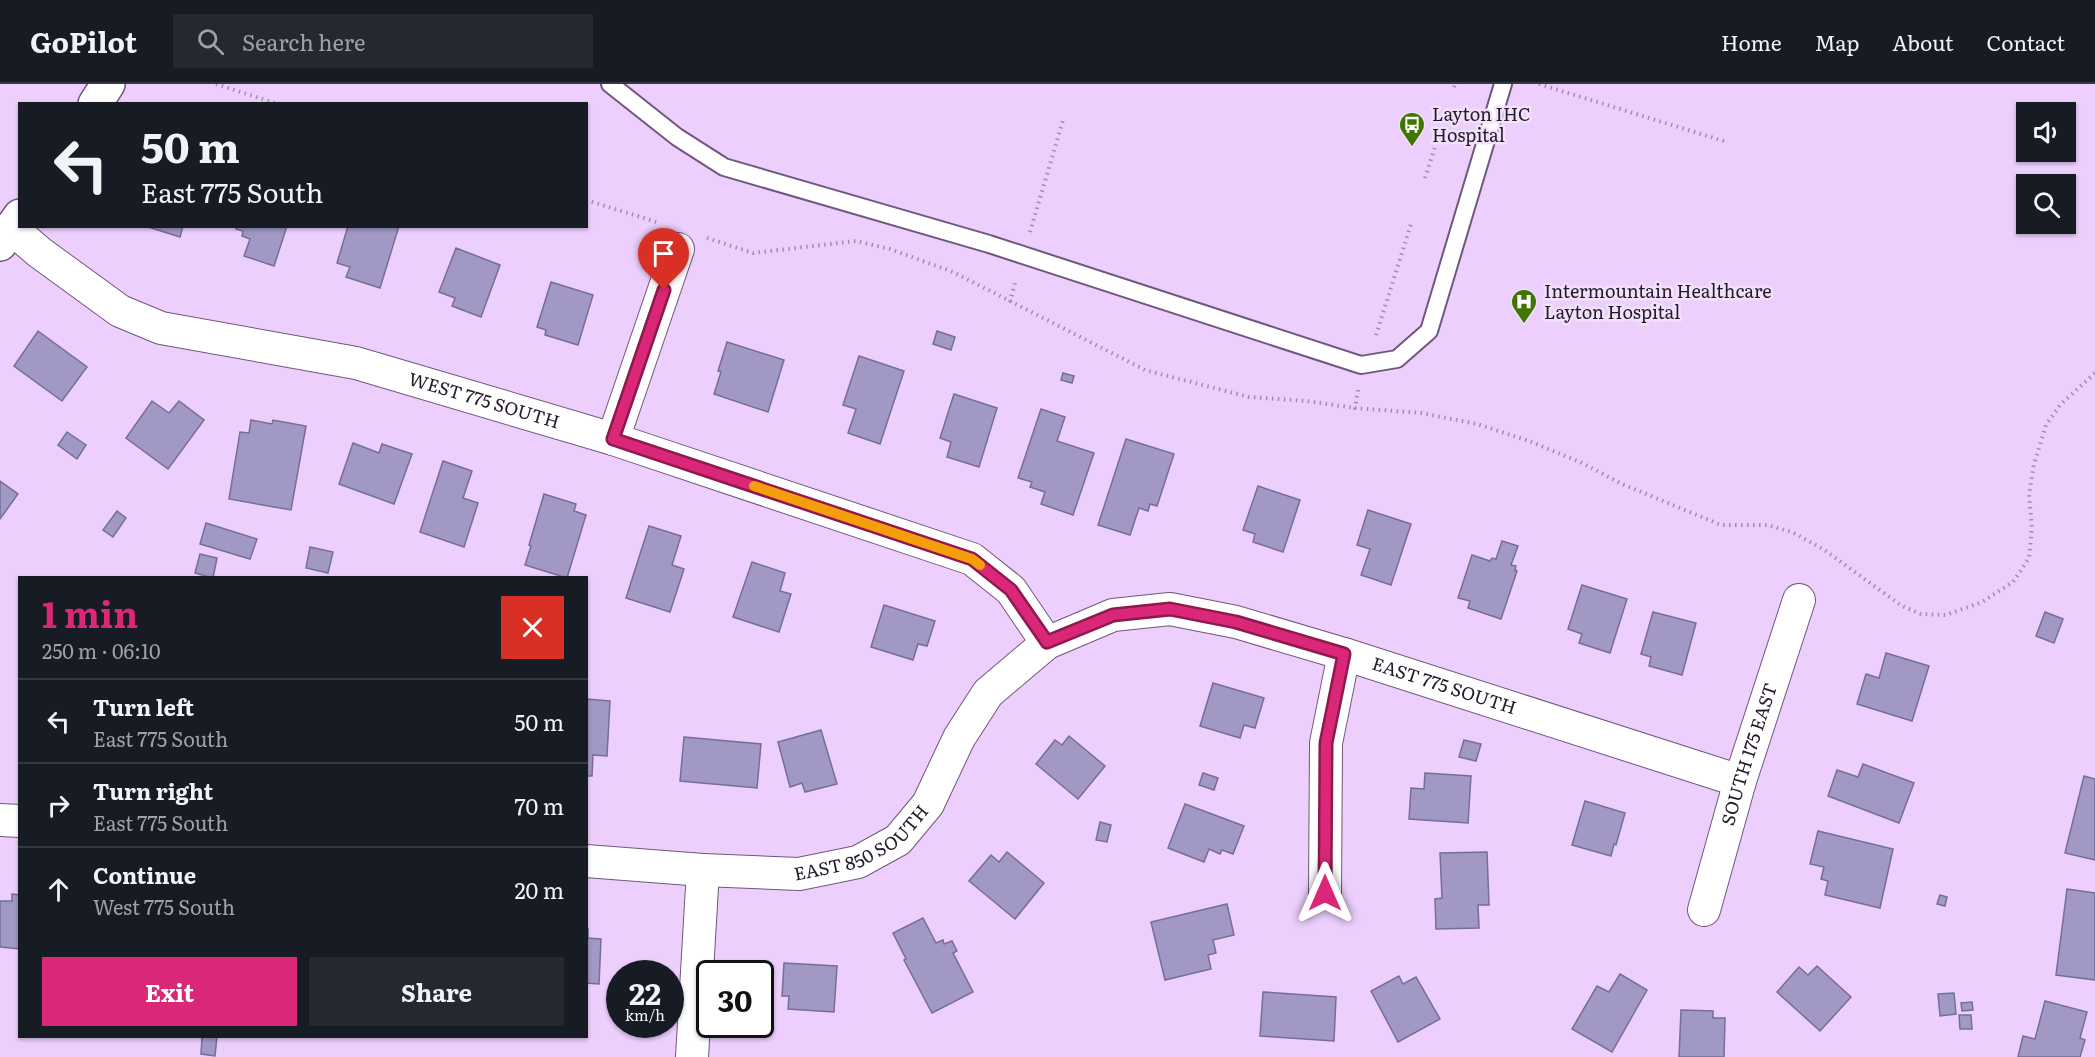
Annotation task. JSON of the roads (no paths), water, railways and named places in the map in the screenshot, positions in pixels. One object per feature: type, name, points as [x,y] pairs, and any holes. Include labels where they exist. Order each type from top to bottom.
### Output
[{"type":"street","points":[[96,102],[108,84]]},
{"type":"street","name":"WEST 775 SOUTH","points":[[10,229],[120,311],[161,328],[356,363],[613,439],[972,559],[1011,590],[1047,642]]},
{"type":"street","points":[[613,439],[680,236]]},
{"type":"street","name":"SOUTH 175 EAST","points":[[1704,910],[1740,781],[1799,600]]},
{"type":"street","name":"EAST 775 SOUTH","points":[[1047,642],[1113,615],[1170,609],[1236,622],[1344,654],[1740,781]]},
{"type":"street","name":"EAST 850 SOUTH","points":[[588,861],[799,874],[858,862],[898,840],[928,804],[959,738],[987,693],[1047,642]]},
{"type":"street","points":[[1325,893],[1326,743],[1344,654]]},
{"type":"street","points":[[0,820],[18,822]]},
{"type":"street","points":[[692,1057],[704,870]]},
{"type":"lane","points":[[610,84],[677,137],[724,167],[989,244],[1360,365],[1397,359],[1429,331],[1503,84]]},
{"type":"place","name":"Layton IHC Hospital","points":[[1412,148]]},
{"type":"place","name":"Intermountain Healthcare Layton Hospital","points":[[1524,325]]}]
